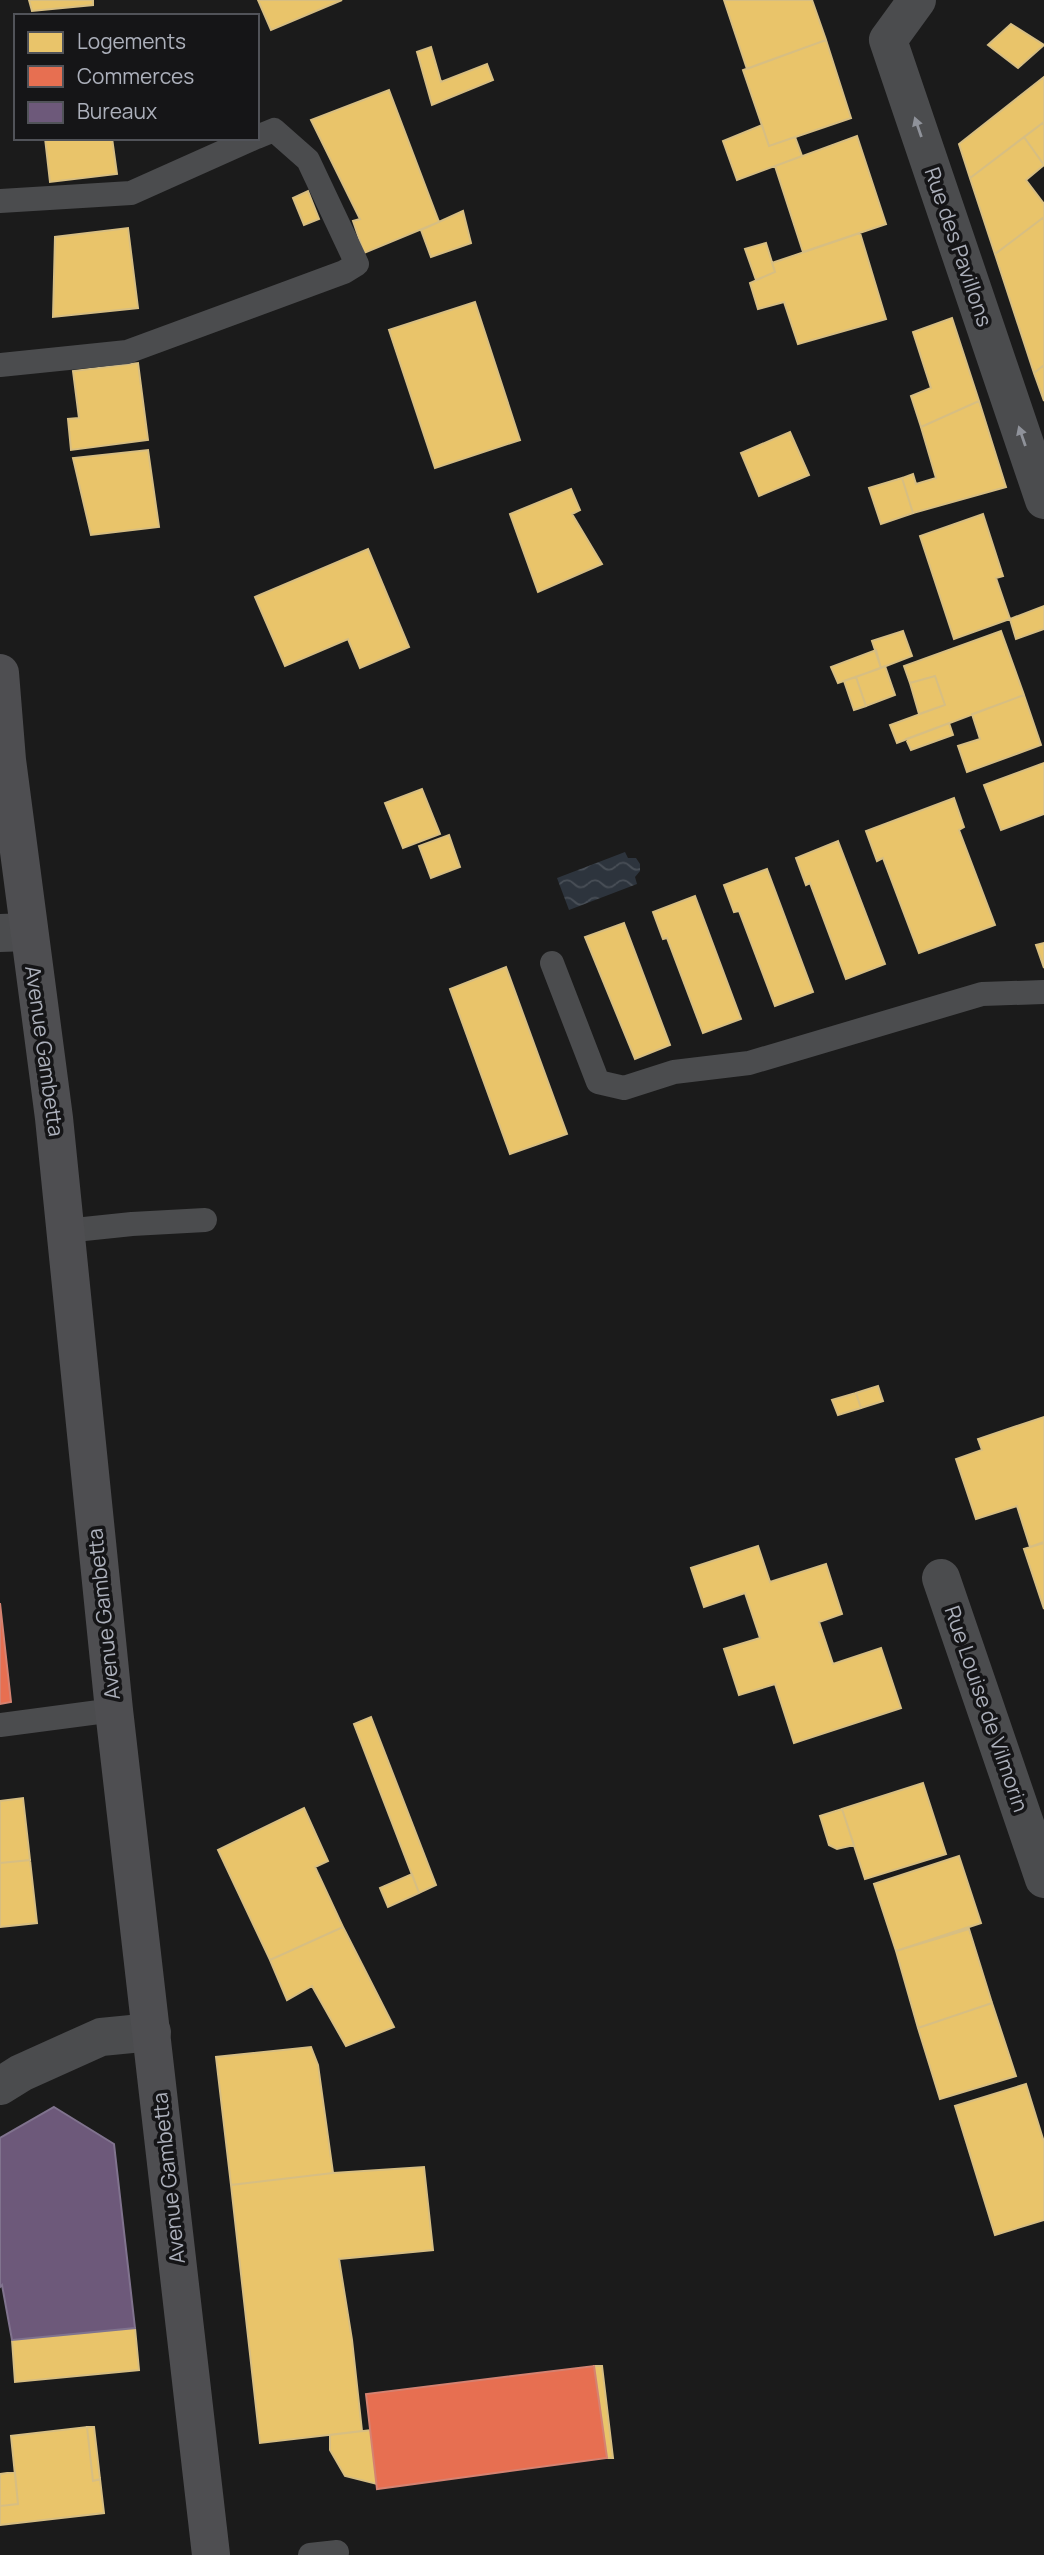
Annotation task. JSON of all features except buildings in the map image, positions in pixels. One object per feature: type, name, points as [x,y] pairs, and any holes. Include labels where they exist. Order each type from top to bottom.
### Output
[{"type":"main road","name":"Avenue Gambetta","points":[[0,673],[7,760],[14,933],[54,1118],[114,1710],[211,2555]]},
{"type":"street","name":"Rue des Pavillons","points":[[917,0],[888,40],[1044,500]]},
{"type":"street","name":"Rue Louise de Vilmorin","points":[[941,1578],[1044,1879]]},
{"type":"street","points":[[0,2086],[21,2073],[101,2037],[152,2032]]},
{"type":"lane","points":[[0,365],[127,352],[344,272],[357,264],[308,160],[274,130],[259,137]]},
{"type":"lane","points":[[0,201],[131,193],[251,140]]},
{"type":"lane","points":[[552,963],[598,1082],[624,1088],[674,1072],[749,1063],[982,994],[1044,992]]},
{"type":"lane","points":[[65,1231],[205,1220]]},
{"type":"lane","points":[[0,1724],[114,1710]]},
{"type":"lane","points":[[310,2555],[337,2552]]},
{"type":"water","points":[[625,852],[628,858],[636,858],[640,864],[640,871],[635,877],[637,884],[569,910],[557,878]]}]
